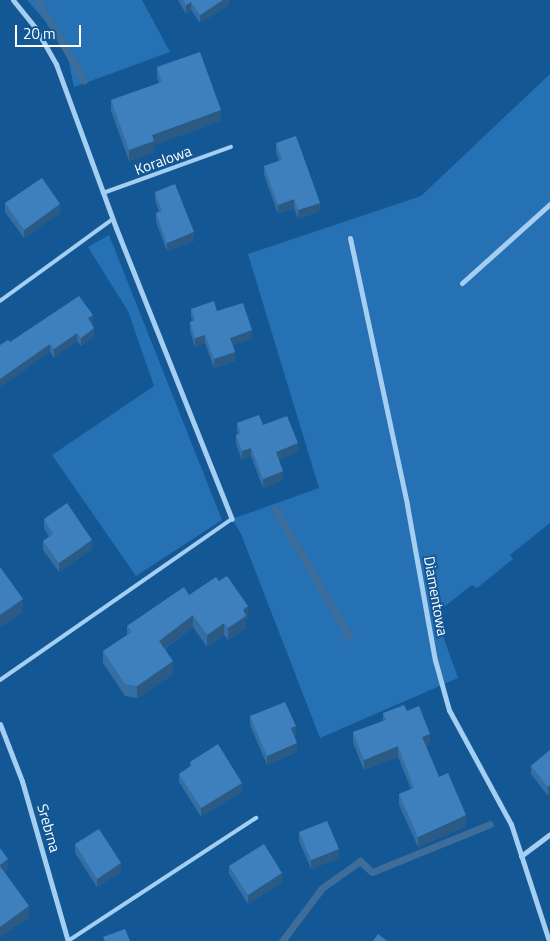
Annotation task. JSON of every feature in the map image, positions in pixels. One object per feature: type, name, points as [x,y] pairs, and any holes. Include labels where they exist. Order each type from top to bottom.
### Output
[{"type":"street","points":[[13,0],[35,27],[56,64],[113,219],[232,519]]},
{"type":"street","points":[[462,283],[550,204]]},
{"type":"street","name":"Diamentowa","points":[[350,238],[407,505],[435,660],[449,710],[511,824],[549,941]]},
{"type":"street","name":"Srebrna","points":[[0,724],[22,781],[68,941]]},
{"type":"street","points":[[521,856],[550,834]]},
{"type":"lane","name":"Koralowa","points":[[104,193],[231,147]]},
{"type":"lane","points":[[0,301],[113,219]]},
{"type":"lane","points":[[0,680],[232,519]]},
{"type":"lane","points":[[68,941],[256,818]]},
{"type":"shaded area","points":[[27,0],[142,0],[170,52],[74,87],[68,58],[46,22]]},
{"type":"shaded area","points":[[550,74],[550,523],[510,555],[513,559],[477,588],[472,585],[435,614],[458,678],[320,738],[241,534],[232,519],[319,488],[248,254],[421,196]]},
{"type":"shaded area","points":[[109,235],[222,520],[136,576],[52,455],[154,386],[128,311],[88,247]]},
{"type":"building","points":[[183,0],[223,0],[200,15],[191,2],[186,5]]},
{"type":"building","points":[[200,52],[221,110],[152,135],[154,141],[129,150],[111,100],[162,82],[157,67]]},
{"type":"building","points":[[296,136],[320,203],[298,210],[294,199],[278,205],[264,166],[282,160],[276,143]]},
{"type":"building","points":[[42,178],[60,204],[24,230],[5,203]]},
{"type":"building","points":[[175,184],[194,232],[167,243],[156,213],[162,211],[155,192]]},
{"type":"building","points":[[79,296],[93,315],[88,318],[94,328],[81,338],[77,333],[54,349],[50,344],[0,379],[0,345],[8,340],[10,342]]},
{"type":"building","points":[[214,301],[217,311],[243,303],[252,330],[230,338],[235,352],[214,359],[205,335],[195,338],[190,322],[195,320],[191,309]]},
{"type":"building","points":[[259,415],[263,425],[287,416],[298,443],[276,452],[283,471],[263,479],[251,448],[242,451],[236,435],[241,433],[237,423]]},
{"type":"building","points":[[67,503],[92,540],[59,563],[43,541],[53,534],[44,519]]},
{"type":"building","points":[[0,567],[23,599],[0,615]]},
{"type":"building","points":[[227,576],[248,606],[243,610],[246,616],[228,628],[224,623],[207,635],[193,615],[159,641],[173,661],[137,686],[125,684],[103,651],[132,632],[127,626],[184,587],[189,595],[216,577],[219,581]]},
{"type":"building","points":[[285,702],[296,726],[291,728],[297,743],[267,756],[250,716]]},
{"type":"building","points":[[404,705],[407,711],[419,706],[430,734],[422,737],[439,777],[448,773],[466,815],[418,837],[399,794],[414,788],[398,746],[364,760],[353,732],[386,720],[383,713]]},
{"type":"building","points":[[218,744],[242,783],[201,808],[179,774],[192,765],[190,762]]},
{"type":"building","points":[[550,750],[550,785],[548,787],[531,766]]},
{"type":"building","points":[[327,821],[339,849],[311,860],[299,832]]},
{"type":"building","points":[[99,829],[121,863],[97,879],[75,844]]},
{"type":"building","points":[[264,844],[282,873],[248,895],[229,866]]},
{"type":"building","points":[[0,848],[8,859],[0,865]]},
{"type":"building","points":[[0,866],[29,906],[0,927]]},
{"type":"building","points":[[125,929],[130,941],[105,941],[103,937]]},
{"type":"building","points":[[378,934],[387,941],[373,941]]},
{"type":"waterway","points":[[37,0],[84,80]]},
{"type":"waterway","points":[[275,509],[350,638]]},
{"type":"waterway","points":[[282,941],[322,888],[360,861],[372,872],[490,824]]}]
